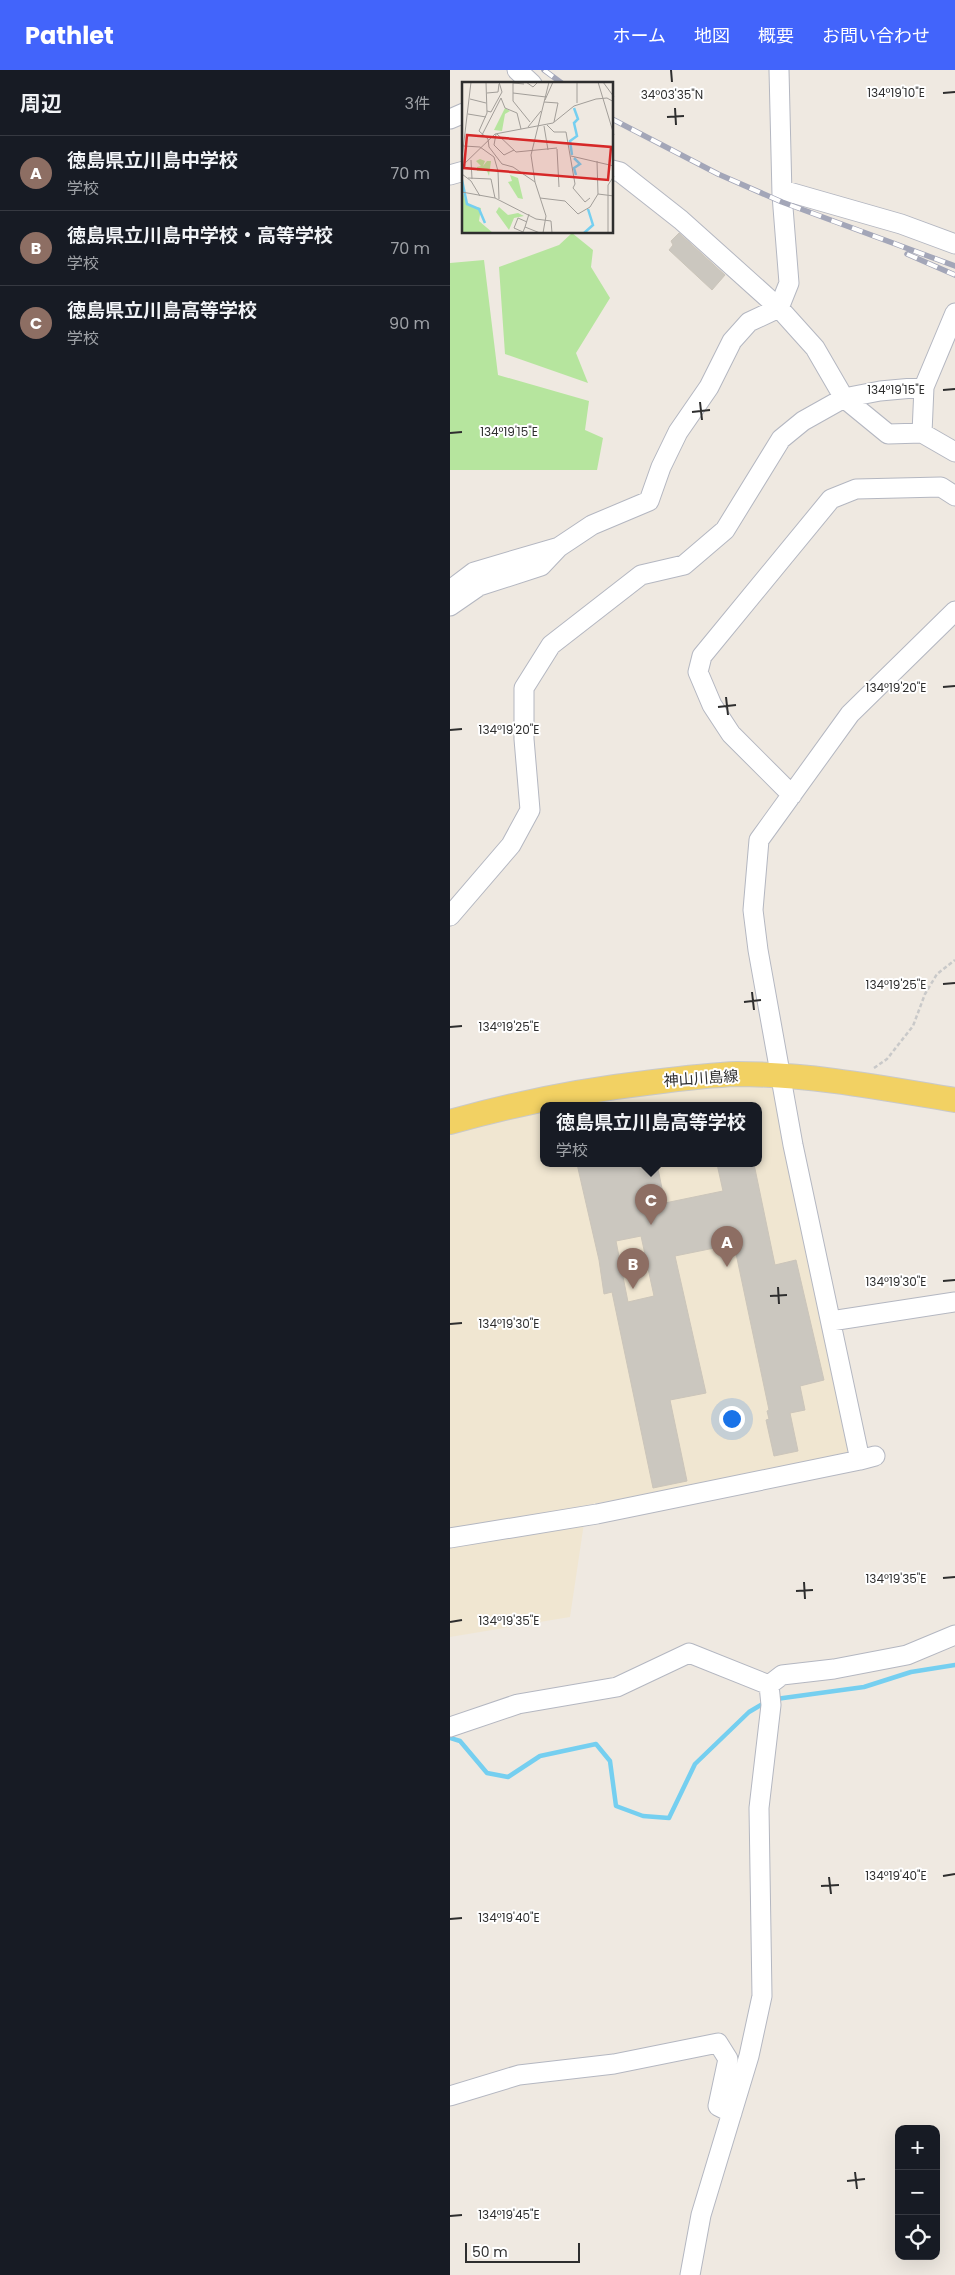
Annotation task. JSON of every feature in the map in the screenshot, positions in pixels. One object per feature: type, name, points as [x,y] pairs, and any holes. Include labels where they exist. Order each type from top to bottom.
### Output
[{"type":"main road","name":"神山川島線","points":[[450,1122],[529,1101],[588,1089],[694,1076],[738,1074],[861,1084],[955,1100]]},
{"type":"street","points":[[517,70],[530,82]]},
{"type":"street","points":[[450,606],[479,586],[541,566],[559,547],[592,525],[649,501],[661,467],[678,432],[709,387],[732,341],[749,322],[779,308],[789,283],[782,190],[779,70]]},
{"type":"street","points":[[450,119],[462,114]]},
{"type":"street","points":[[614,170],[620,172],[681,220],[779,308],[815,348],[844,398],[888,434],[922,433],[955,452]]},
{"type":"street","points":[[782,190],[901,224],[955,244]]},
{"type":"street","points":[[922,433],[924,387],[955,313]]},
{"type":"street","points":[[450,916],[511,846],[530,810],[524,739],[524,688],[551,645],[642,575],[684,565],[725,530],[781,439],[803,421],[844,398],[880,390],[924,387]]},
{"type":"street","points":[[792,795],[731,734],[712,705],[698,672],[702,656],[831,499],[856,489],[941,487],[955,496]]},
{"type":"street","points":[[450,590],[474,572],[559,547]]},
{"type":"street","points":[[450,1538],[597,1514],[867,1458],[831,1321],[793,1145],[781,1077],[753,910],[759,840],[850,714],[955,612]]},
{"type":"street","points":[[831,1321],[955,1302]]},
{"type":"street","points":[[690,2275],[701,2215],[749,2056],[762,1996],[759,1808],[770,1695],[782,1675],[834,1669],[907,1655],[955,1635]]},
{"type":"street","points":[[450,1727],[518,1704],[617,1687],[689,1653],[770,1695]]},
{"type":"street","points":[[450,2096],[520,2074],[614,2064],[718,2043],[728,2060],[718,2106],[732,2113]]},
{"type":"path","points":[[861,1084],[869,1072],[887,1059],[913,1026],[925,994],[937,974],[955,960]]},
{"type":"shaded area","points":[[714,1085],[773,1086],[849,1444],[846,1456],[450,1531],[450,1135],[528,1111],[540,1109],[540,1167],[762,1167],[762,1102],[590,1102]]},
{"type":"shaded area","points":[[584,1523],[570,1617],[450,1637],[450,1546]]},
{"type":"green space","points":[[573,234],[593,250],[591,267],[610,298],[576,353],[588,383],[505,354],[499,267],[559,245]]},
{"type":"green space","points":[[484,260],[498,375],[589,401],[585,430],[603,438],[597,470],[450,470],[450,263]]},
{"type":"building","points":[[679,233],[725,275],[712,290],[669,250],[673,245],[671,241]]},
{"type":"building","points":[[578,1167],[658,1167],[665,1203],[723,1191],[718,1167],[755,1167],[775,1265],[796,1260],[824,1380],[800,1386],[805,1410],[790,1413],[798,1451],[774,1456],[766,1420],[769,1419],[767,1411],[769,1410],[734,1244],[675,1256],[706,1393],[670,1400],[687,1481],[653,1488],[612,1292],[604,1294],[599,1260]],"holes":[[[641,1236],[654,1296],[628,1302],[616,1241]]]},
{"type":"waterway","points":[[776,1699],[864,1687],[911,1672],[955,1665]]},
{"type":"waterway","points":[[450,1738],[460,1741],[487,1773],[508,1777],[540,1756],[596,1744],[610,1761],[616,1806],[643,1816],[669,1818],[695,1764],[749,1712],[766,1702]]},
{"type":"railway","points":[[544,70],[560,82]]},
{"type":"railway","points":[[614,120],[718,174],[782,202],[955,266]]},
{"type":"railway","points":[[907,254],[955,275]]},
{"type":"place","name":"徳島県立川島高等学校","points":[[651,1225]]},
{"type":"place","name":"徳島県立川島中学校","points":[[727,1267]]},
{"type":"place","name":"徳島県立川島中学校・高等学校","points":[[633,1289]]}]
